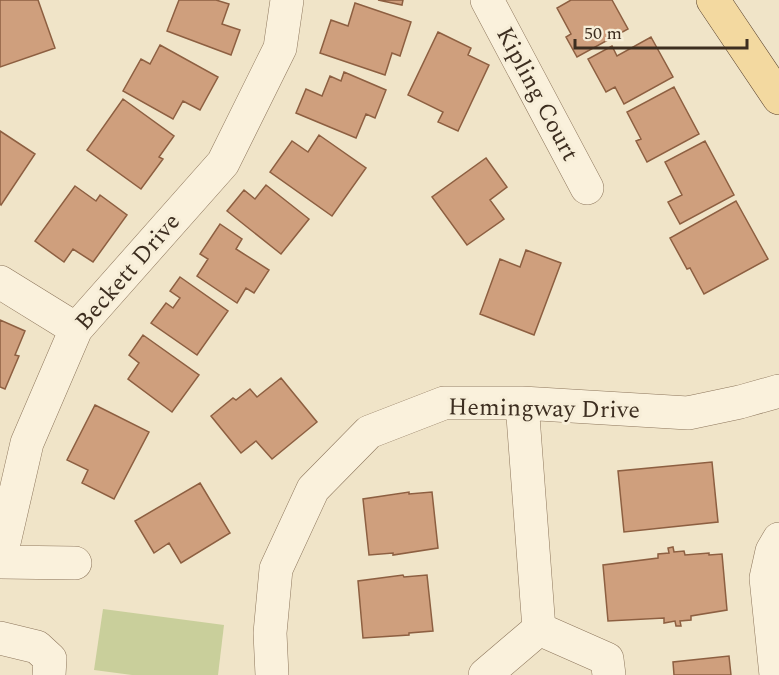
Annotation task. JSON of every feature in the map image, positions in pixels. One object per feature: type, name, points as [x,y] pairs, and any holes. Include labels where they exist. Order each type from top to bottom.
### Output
[{"type":"main road","points":[[713,0],[779,98]]},
{"type":"street","name":"Beckett Drive","points":[[0,561],[27,443],[76,329],[224,163],[280,48],[287,0]]},
{"type":"street","name":"Kipling Court","points":[[487,0],[586,188]]},
{"type":"street","points":[[0,282],[76,329]]},
{"type":"street","name":"Hemingway Drive","points":[[272,675],[270,633],[276,569],[313,489],[369,432],[444,404],[522,403],[688,413],[779,392]]},
{"type":"street","points":[[522,403],[539,629]]},
{"type":"street","points":[[776,675],[766,578],[772,551],[779,539]]},
{"type":"street","points":[[0,561],[75,563]]},
{"type":"street","points":[[485,675],[539,629]]},
{"type":"street","points":[[539,629],[607,659],[609,675]]},
{"type":"street","points":[[0,638],[37,647],[50,659],[50,675]]},
{"type":"green space","points":[[103,609],[224,625],[218,675],[132,675],[94,670]]},
{"type":"building","points":[[0,0],[38,0],[55,48],[0,67]]},
{"type":"building","points":[[179,0],[216,0],[229,4],[222,24],[240,30],[231,55],[167,31]]},
{"type":"building","points":[[378,0],[403,0],[402,5]]},
{"type":"building","points":[[571,0],[612,0],[628,29],[577,57],[566,37],[571,34],[557,8]]},
{"type":"building","points":[[355,3],[411,22],[400,56],[392,53],[385,75],[320,53],[331,20],[348,26]]},
{"type":"building","points":[[438,32],[471,48],[468,55],[489,65],[458,131],[438,122],[443,112],[408,95]]},
{"type":"building","points":[[651,37],[673,77],[624,104],[615,87],[606,92],[588,59],[612,46],[617,56]]},
{"type":"building","points":[[160,45],[218,77],[200,110],[183,101],[173,119],[123,91],[141,59],[150,64]]},
{"type":"building","points":[[344,72],[386,90],[375,118],[366,114],[356,138],[296,113],[306,89],[322,96],[330,76],[341,81]]},
{"type":"building","points":[[674,87],[699,134],[647,162],[636,141],[641,139],[627,112]]},
{"type":"building","points":[[123,99],[174,136],[159,157],[163,159],[141,189],[87,150]]},
{"type":"building","points":[[0,131],[35,154],[1,205],[0,204]]},
{"type":"building","points":[[319,135],[366,168],[332,216],[270,172],[292,141],[308,152]]},
{"type":"building","points":[[705,141],[734,195],[680,224],[668,202],[682,195],[665,162]]},
{"type":"building","points":[[486,158],[507,187],[490,200],[504,219],[467,245],[432,197]]},
{"type":"building","points":[[266,185],[309,219],[281,254],[227,211],[244,190],[255,199]]},
{"type":"building","points":[[75,186],[96,201],[100,195],[127,215],[93,262],[73,249],[64,262],[35,241]]},
{"type":"building","points":[[736,201],[768,259],[704,294],[670,238]]},
{"type":"building","points":[[220,224],[242,239],[236,249],[269,270],[254,293],[246,288],[237,303],[197,276],[208,259],[200,254]]},
{"type":"building","points":[[526,250],[561,263],[534,335],[480,314],[500,259],[520,267]]},
{"type":"building","points":[[180,277],[228,311],[197,355],[151,323],[166,303],[173,308],[180,298],[170,291]]},
{"type":"building","points":[[0,320],[25,331],[15,355],[19,356],[5,389],[0,387]]},
{"type":"building","points":[[143,335],[199,375],[172,412],[128,379],[139,363],[129,355]]},
{"type":"building","points":[[281,378],[317,422],[272,459],[256,441],[241,453],[211,416],[233,398],[236,400],[250,389],[257,397]]},
{"type":"building","points":[[95,405],[149,432],[114,499],[82,483],[88,470],[67,460]]},
{"type":"building","points":[[712,462],[718,522],[624,532],[618,471]]},
{"type":"building","points":[[200,483],[230,533],[181,563],[169,543],[154,553],[135,521]]},
{"type":"building","points":[[409,492],[409,494],[432,492],[438,548],[393,555],[393,553],[369,555],[363,499]]},
{"type":"building","points":[[673,547],[674,552],[684,551],[685,555],[722,554],[727,610],[691,616],[691,620],[680,621],[681,626],[676,626],[675,621],[664,623],[664,618],[608,621],[603,565],[658,558],[658,554],[669,553],[668,548]]},
{"type":"building","points":[[403,575],[404,577],[427,575],[433,631],[363,638],[358,581]]},
{"type":"building","points":[[729,656],[731,675],[674,675],[673,662]]}]
